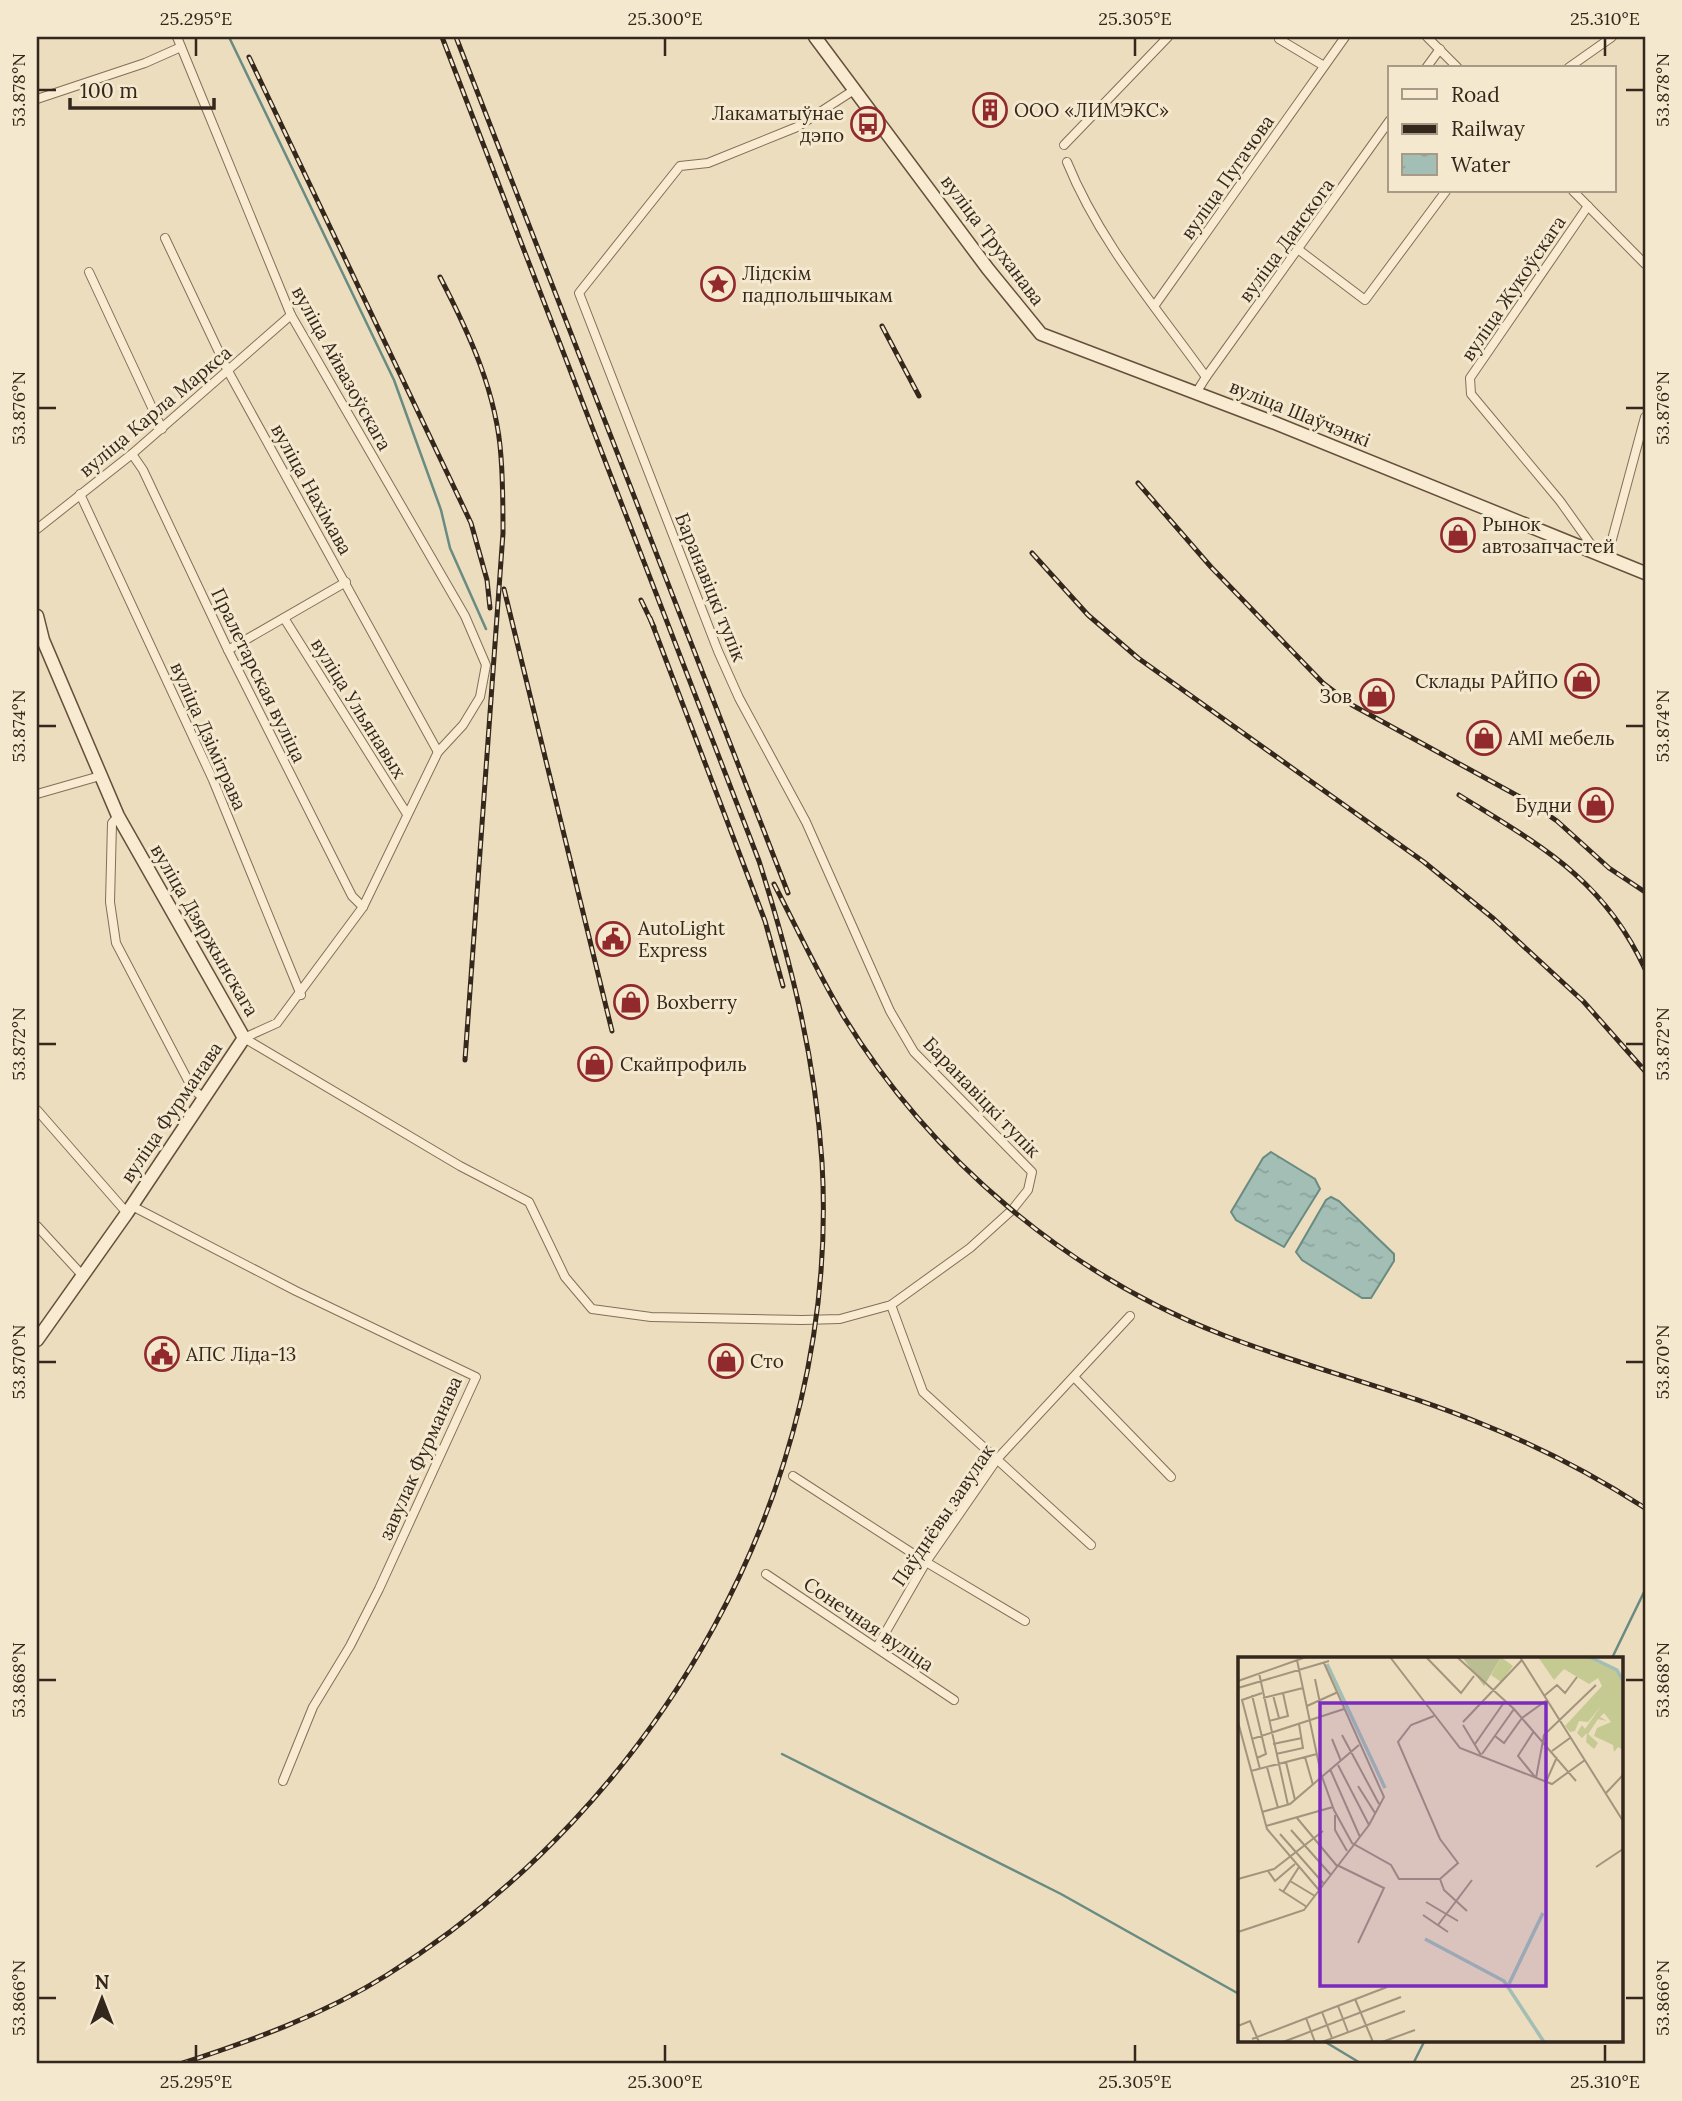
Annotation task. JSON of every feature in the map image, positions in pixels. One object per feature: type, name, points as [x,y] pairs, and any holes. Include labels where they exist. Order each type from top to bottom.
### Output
[{"type":"main road","name":"вуліца Труханава","points":[[815,37],[988,269],[1041,334],[1196,393]]},
{"type":"main road","name":"вуліца Шаўчэнкі","points":[[1196,393],[1645,573]]},
{"type":"main road","name":"вуліца Дзяржынскага","points":[[37,616],[118,816],[244,1038]]},
{"type":"main road","name":"вуліца Фурманава","points":[[37,1340],[244,1038]]},
{"type":"street","name":"вуліца Айвазоўскага","points":[[177,37],[291,315],[464,616],[486,665]]},
{"type":"street","points":[[1064,145],[1168,37]]},
{"type":"street","name":"вуліца Пугачова","points":[[1155,305],[1345,37]]},
{"type":"street","points":[[1427,37],[1456,66]]},
{"type":"street","points":[[1571,66],[1612,37]]},
{"type":"street","points":[[1279,38],[1324,66]]},
{"type":"street","points":[[37,99],[145,63],[181,47]]},
{"type":"street","points":[[1427,66],[1440,49]]},
{"type":"street","name":"Баранавіцкі тупік","points":[[854,90],[797,127],[708,163],[680,166],[579,293],[733,686],[806,822],[890,1011],[914,1052],[1032,1172],[1028,1190],[1012,1210],[970,1248],[891,1305]]},
{"type":"street","name":"вуліца Данскога","points":[[1206,377],[1388,123]]},
{"type":"street","name":"вуліца Шаўчэнкі","points":[[1067,162],[1082,198],[1115,256],[1155,305],[1206,377],[1196,393]]},
{"type":"street","points":[[1299,250],[1365,299],[1445,192]]},
{"type":"street","points":[[1574,192],[1645,264]]},
{"type":"street","name":"вуліца Жукоўскага","points":[[1588,206],[1470,378],[1471,394],[1603,556]]},
{"type":"street","name":"вуліца Нахімава","points":[[164,238],[228,371],[438,752]]},
{"type":"street","points":[[89,272],[162,429]]},
{"type":"street","name":"вуліца Карла Маркса","points":[[37,529],[162,429],[291,315]]},
{"type":"street","points":[[1603,556],[1645,417]]},
{"type":"street","name":"Пралетарская вуліца","points":[[132,454],[143,470],[228,650],[352,896],[363,908]]},
{"type":"street","name":"вуліца Дзімітрава","points":[[80,494],[213,780],[301,995]]},
{"type":"street","points":[[228,650],[346,582]]},
{"type":"street","name":"вуліца Ульянавых","points":[[284,618],[407,814]]},
{"type":"street","name":"вуліца Фурманава","points":[[244,1038],[277,1023],[301,995],[363,908],[438,752],[463,725],[480,697],[486,665]]},
{"type":"street","points":[[37,794],[100,776]]},
{"type":"street","points":[[118,816],[112,823],[111,838],[110,902],[116,943],[192,1088],[202,1097]]},
{"type":"street","name":"вуліца Дзяржынскага","points":[[244,1038],[460,1166],[529,1202],[565,1277],[592,1308],[663,1318],[802,1320],[840,1318],[891,1305]]},
{"type":"street","points":[[37,1110],[129,1209]]},
{"type":"street","name":"завулак Фурманава","points":[[129,1209],[476,1377],[379,1589],[350,1646],[313,1707],[283,1781]]},
{"type":"street","points":[[37,1226],[82,1275]]},
{"type":"street","points":[[891,1305],[923,1392],[1091,1545]]},
{"type":"street","name":"Паўднёвы завулак","points":[[877,1647],[926,1562],[998,1458],[1130,1316]]},
{"type":"street","points":[[1075,1378],[1171,1477]]},
{"type":"street","points":[[793,1476],[926,1562],[1025,1621]]},
{"type":"street","name":"Сонечная вуліца","points":[[766,1574],[954,1700]]},
{"type":"water","points":[[1271,1152],[1315,1179],[1320,1189],[1284,1247],[1236,1220],[1231,1212],[1263,1158]]},
{"type":"water","points":[[1331,1197],[1339,1201],[1394,1254],[1394,1261],[1371,1298],[1362,1298],[1302,1260],[1296,1252],[1326,1200]]},
{"type":"waterway","points":[[229,37],[394,380],[441,510],[450,548],[486,629]]},
{"type":"waterway","points":[[1612,1657],[1645,1590]]},
{"type":"waterway","points":[[782,1754],[1061,1894],[1238,1993]]},
{"type":"waterway","points":[[1325,2042],[1362,2064]]},
{"type":"waterway","points":[[1413,2064],[1424,2042]]},
{"type":"railway","points":[[180,2064],[286,2026],[338,2003],[387,1975],[485,1904],[573,1822],[650,1729],[714,1627],[765,1517],[800,1403],[820,1284],[822,1162],[819,1123],[800,1010],[771,899],[759,861],[442,37]]},
{"type":"railway","points":[[456,37],[788,893]]},
{"type":"railway","points":[[249,57],[471,523],[487,580],[490,608]]},
{"type":"railway","points":[[440,277],[471,342],[488,387],[498,433],[503,485],[503,533],[465,1060]]},
{"type":"railway","points":[[882,326],[919,396]]},
{"type":"railway","points":[[1138,483],[1211,567],[1323,683],[1352,705],[1529,802],[1557,821],[1609,868],[1645,892]]},
{"type":"railway","points":[[1032,553],[1088,615],[1138,658],[1424,862],[1494,919],[1583,1001],[1645,1071]]},
{"type":"railway","points":[[504,589],[612,1031]]},
{"type":"railway","points":[[641,600],[654,627]]},
{"type":"railway","points":[[650,618],[765,921],[783,986]]},
{"type":"railway","points":[[1459,795],[1542,848],[1589,887],[1628,937],[1645,969]]},
{"type":"railway","points":[[774,884],[834,1001],[879,1069],[918,1118],[961,1164],[1008,1207],[1058,1245],[1111,1280],[1166,1310],[1256,1347],[1422,1401],[1487,1426],[1568,1463],[1645,1508]]},
{"type":"place","name":"ООО «ЛИМЭКС»","points":[[990,110]]},
{"type":"place","name":"Лакаматыўнае дэпо","points":[[868,124]]},
{"type":"place","name":"Лідскім падпольшчыкам","points":[[718,284]]},
{"type":"place","name":"Рынок автозапчастей","points":[[1458,535]]},
{"type":"place","name":"Склады РАЙПО","points":[[1582,681]]},
{"type":"place","name":"Зов","points":[[1377,696]]},
{"type":"place","name":"AMI мебель","points":[[1484,738]]},
{"type":"place","name":"Будни","points":[[1596,805]]},
{"type":"place","name":"AutoLight Express","points":[[613,939]]},
{"type":"place","name":"Boxberry","points":[[631,1002]]},
{"type":"place","name":"Скайпрофиль","points":[[595,1064]]},
{"type":"place","name":"АПС Ліда-13","points":[[162,1354]]},
{"type":"place","name":"Сто","points":[[726,1361]]}]
